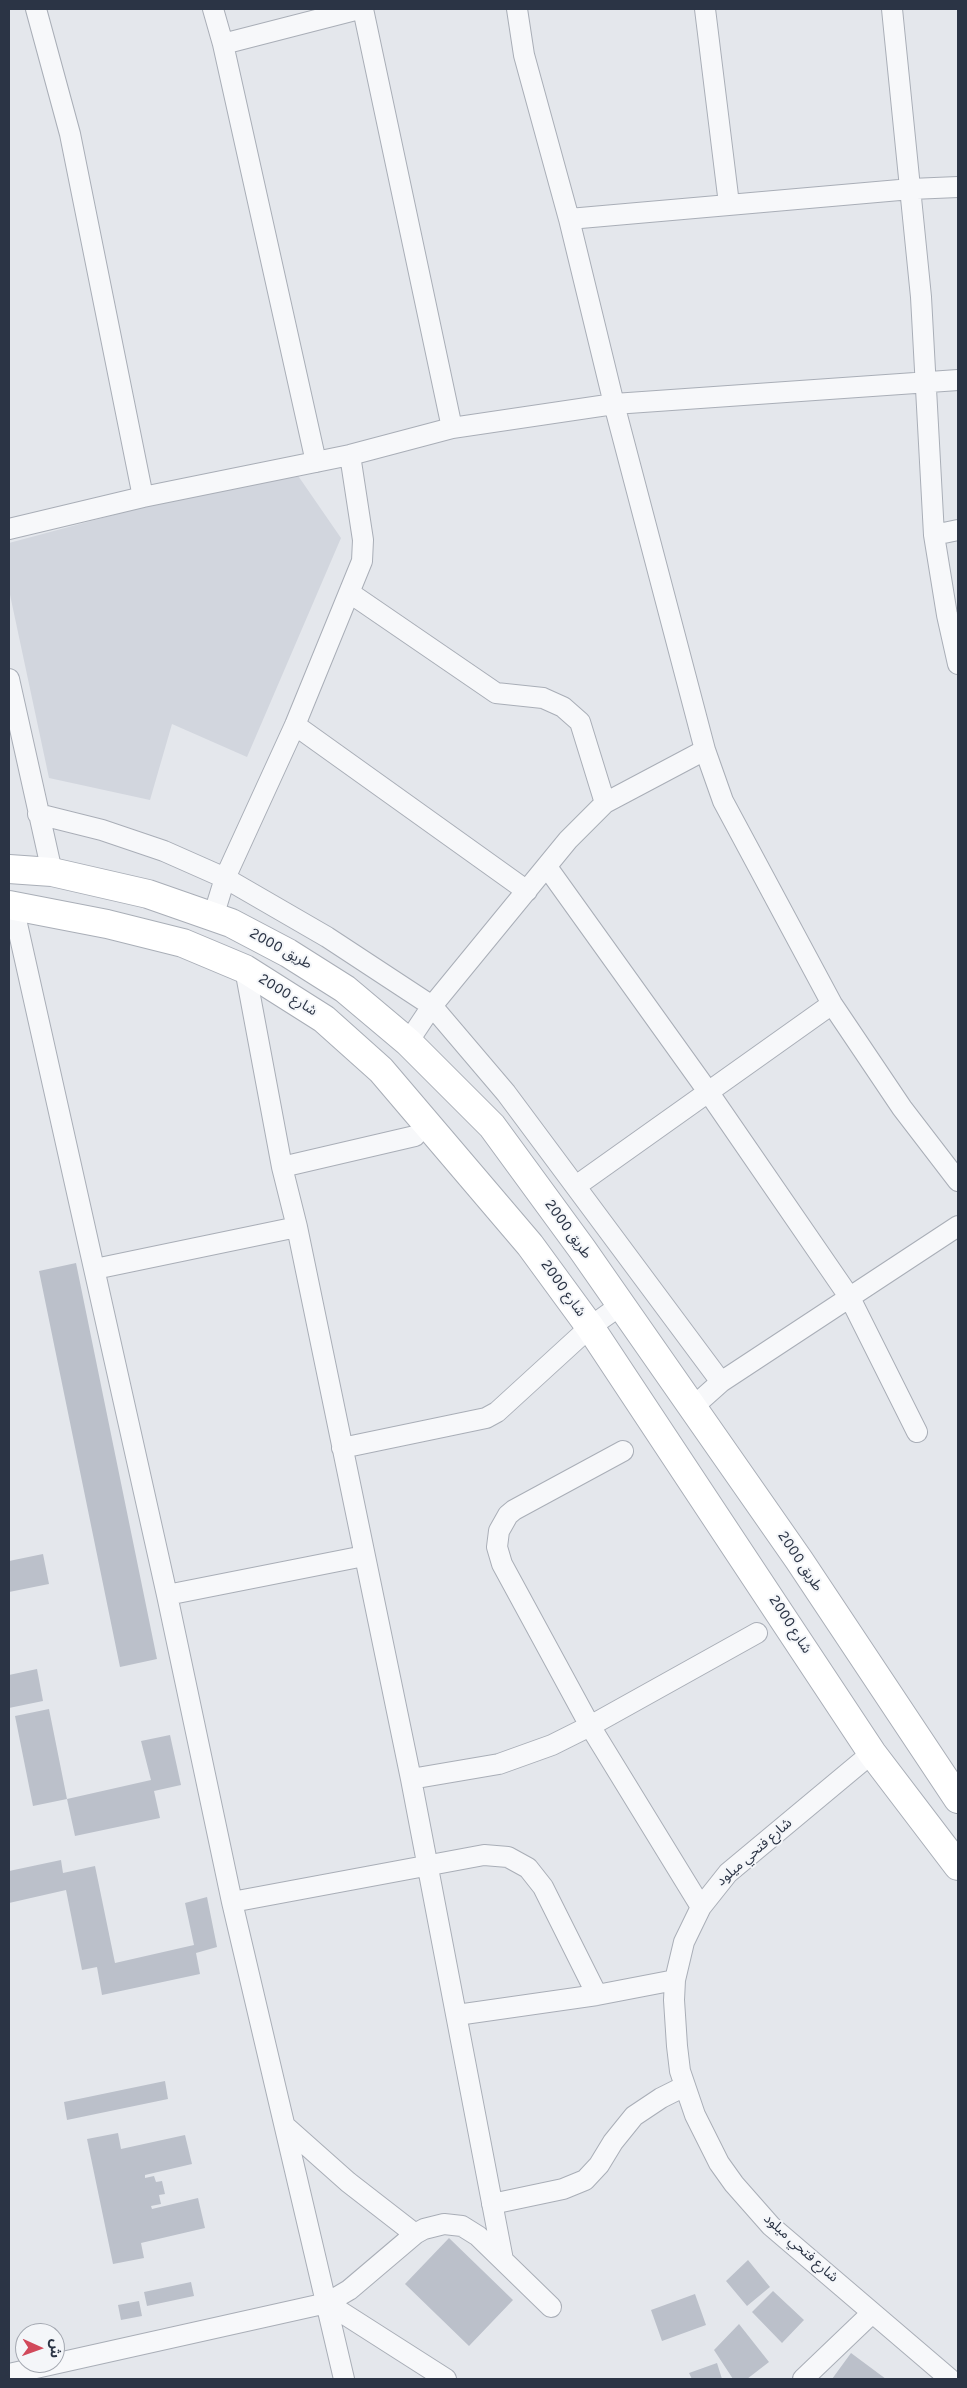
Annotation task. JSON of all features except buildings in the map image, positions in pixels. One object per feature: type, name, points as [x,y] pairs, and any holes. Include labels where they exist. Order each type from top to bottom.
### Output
[{"type":"street","points":[[36,9],[70,134],[143,497]]},
{"type":"street","points":[[213,9],[223,44],[316,462]]},
{"type":"street","points":[[223,44],[359,9]]},
{"type":"street","points":[[363,9],[452,428]]},
{"type":"street","points":[[517,9],[524,55],[569,219],[614,404],[705,750],[723,801],[832,1004],[902,1108],[958,1181]]},
{"type":"street","points":[[705,9],[728,204]]},
{"type":"street","points":[[892,9],[921,297],[924,382],[934,535],[947,615],[958,664]]},
{"type":"street","points":[[569,219],[728,204],[958,187]]},
{"type":"street","points":[[9,529],[143,497],[350,455],[452,428],[614,404],[958,380]]},
{"type":"street","points":[[212,917],[225,878],[295,725],[362,561],[363,540],[350,455]]},
{"type":"street","points":[[934,535],[958,530]]},
{"type":"street","points":[[350,593],[496,693],[543,698],[563,707],[580,722],[606,803]]},
{"type":"street","points":[[9,679],[52,872]]},
{"type":"street","points":[[295,725],[528,891]]},
{"type":"street","points":[[408,1042],[432,1006],[568,840],[606,803],[705,750]]},
{"type":"street","points":[[38,814],[102,830],[164,851],[225,878],[327,937],[432,1006],[506,1093],[721,1382]]},
{"type":"street","points":[[547,866],[709,1093],[850,1298],[917,1432]]},
{"type":"street","name":"طريق 2000","points":[[9,869],[52,872],[148,894],[231,924],[288,952],[345,989],[408,1042],[492,1126],[621,1305],[799,1560],[958,1799]]},
{"type":"street","points":[[11,906],[95,1269],[232,1902],[344,2379]]},
{"type":"street","name":"شارع 2000","points":[[11,906],[107,924],[183,943],[245,970],[324,1019],[381,1070],[530,1245],[590,1327],[872,1753],[958,1865]]},
{"type":"street","points":[[245,970],[282,1167],[297,1227],[411,1779],[503,2260]]},
{"type":"street","points":[[576,1186],[832,1004]]},
{"type":"street","points":[[282,1167],[415,1136]]},
{"type":"street","points":[[693,1407],[721,1382],[958,1226]]},
{"type":"street","points":[[95,1269],[297,1227]]},
{"type":"street","points":[[342,1448],[486,1418],[503,1407],[590,1327],[621,1305]]},
{"type":"street","points":[[623,1450],[514,1510],[503,1523],[497,1539],[497,1547],[502,1564],[590,1726],[701,1907]]},
{"type":"street","points":[[167,1595],[364,1556]]},
{"type":"street","points":[[411,1779],[499,1764],[552,1745],[590,1726],[757,1633]]},
{"type":"street","name":"شارع فتحي ميلود","points":[[872,1753],[728,1873],[701,1907],[684,1942],[675,1980],[674,2021],[680,2071],[706,2140],[734,2184],[771,2226],[950,2379]]},
{"type":"street","points":[[232,1902],[484,1855],[508,1857],[528,1868],[544,1887],[597,1994]]},
{"type":"street","points":[[457,2015],[675,1980]]},
{"type":"street","points":[[492,2204],[564,2189],[585,2180],[600,2165],[612,2142],[634,2116],[661,2098],[685,2086]]},
{"type":"street","points":[[285,2126],[348,2182],[415,2234]]},
{"type":"street","points":[[9,2374],[327,2303],[349,2290],[415,2234],[434,2225],[462,2226],[478,2236],[551,2307]]},
{"type":"street","points":[[327,2303],[446,2379]]},
{"type":"street","points":[[803,2379],[872,2313]]},
{"type":"shaded area","points":[[292,467],[341,538],[247,757],[172,724],[150,800],[49,778],[9,590],[9,543]]}]
